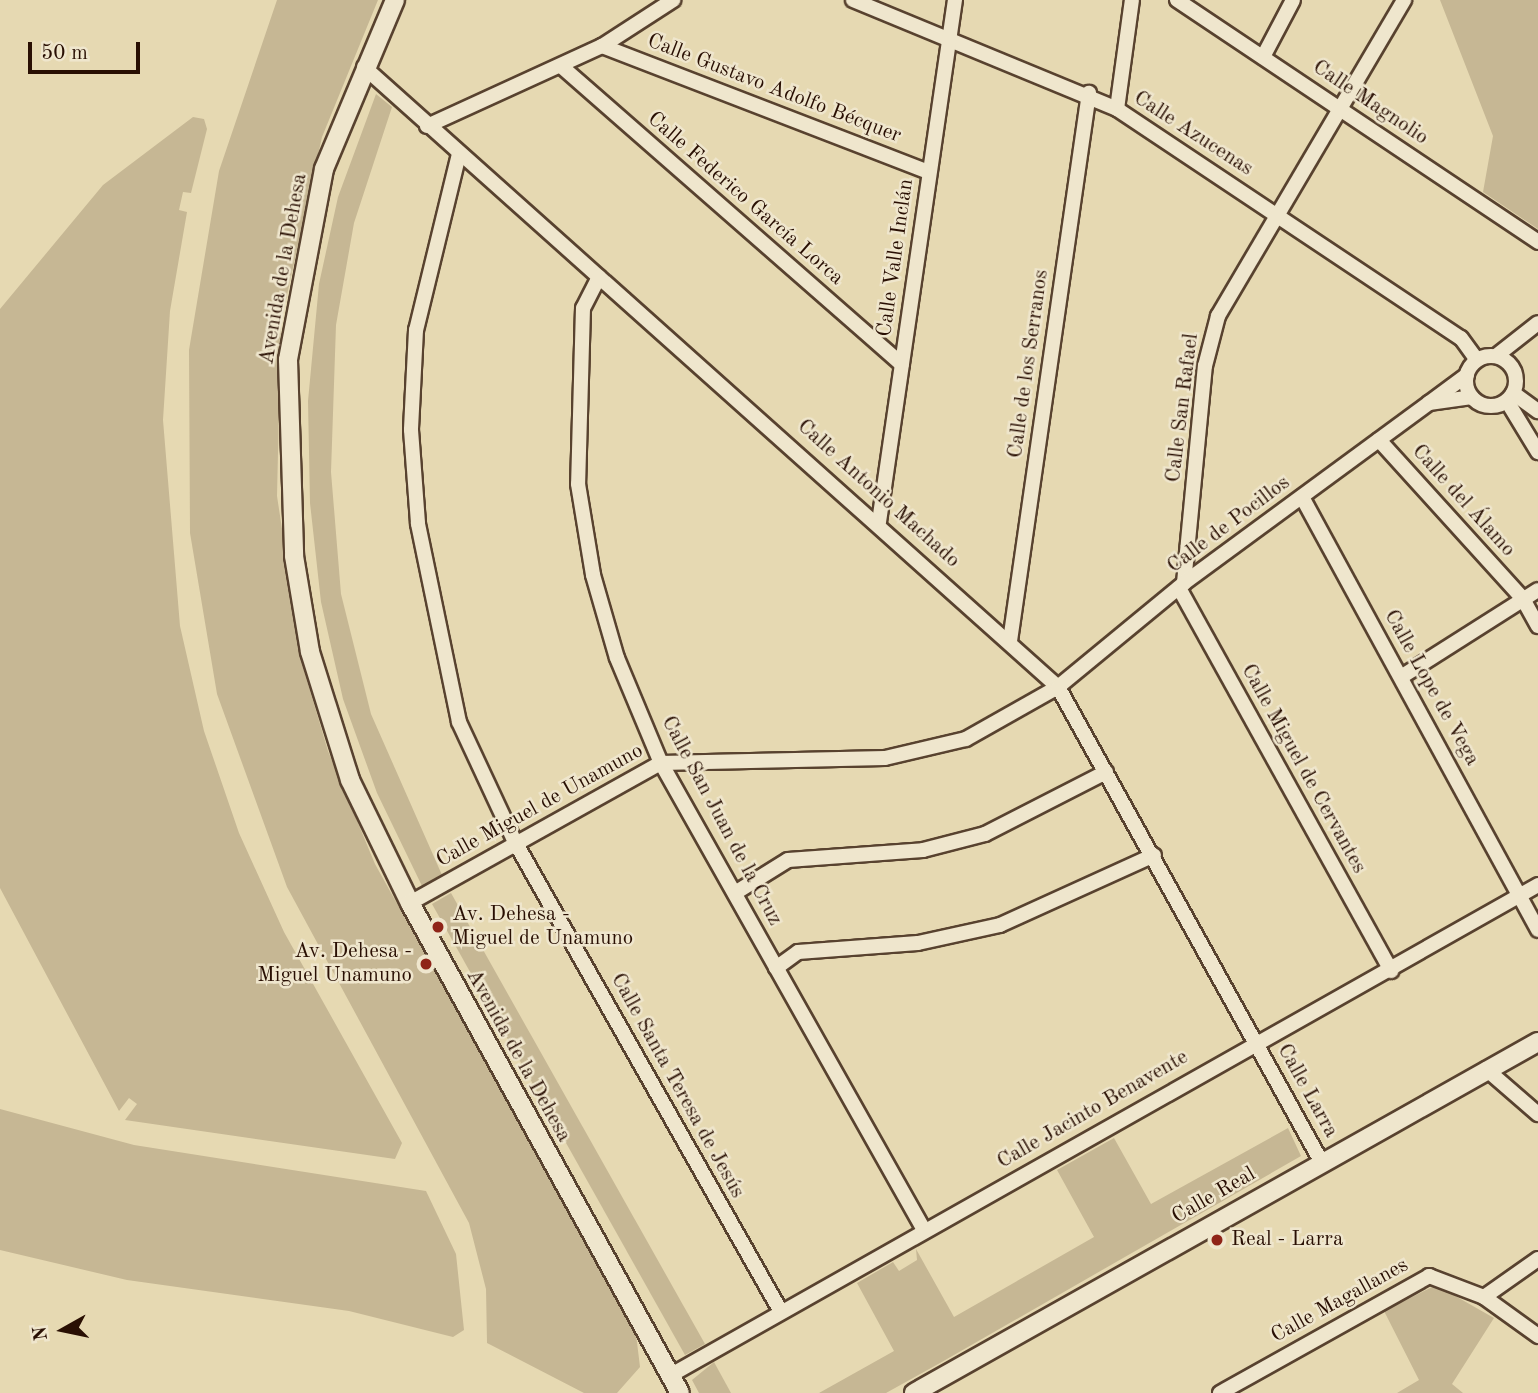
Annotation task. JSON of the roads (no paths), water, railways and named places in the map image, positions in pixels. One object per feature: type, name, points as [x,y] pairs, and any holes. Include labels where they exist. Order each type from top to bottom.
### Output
[{"type":"street","name":"Avenida de la Dehesa","points":[[395,0],[364,67],[324,169],[303,263],[288,360],[287,460],[294,556],[324,710],[410,903],[680,1393]]},
{"type":"street","points":[[426,126],[602,46],[673,0]]},
{"type":"street","name":"Calle Azucenas","points":[[853,0],[1089,93],[1117,109],[1461,338],[1478,360]]},
{"type":"street","name":"Calle Valle Inclán","points":[[879,522],[955,0]]},
{"type":"street","points":[[1117,109],[1132,0]]},
{"type":"street","name":"Calle Magnolio","points":[[1177,0],[1538,243]]},
{"type":"street","points":[[1264,57],[1293,0]]},
{"type":"street","name":"Calle San Rafael","points":[[1182,586],[1214,328],[1275,212],[1341,108],[1404,0]]},
{"type":"street","name":"Calle Gustavo Adolfo Bécquer","points":[[602,46],[929,172]]},
{"type":"street","name":"Calle Federico García Lorca","points":[[561,66],[902,364]]},
{"type":"street","name":"Calle Antonio Machado","points":[[364,67],[426,126],[879,522],[1058,687],[1256,1041]]},
{"type":"street","name":"Calle de los Serranos","points":[[1010,641],[1089,93]]},
{"type":"street","name":"Calle Santa Teresa de Jesús","points":[[459,153],[416,330],[411,430],[418,524],[459,722],[515,842],[780,1311]]},
{"type":"street","name":"Calle San Juan de la Cruz","points":[[599,276],[583,309],[578,484],[593,575],[617,658],[661,763],[924,1230]]},
{"type":"street","points":[[1538,323],[1496,356],[1478,360],[1467,375],[1472,397],[1489,406],[1510,397],[1538,411]]},
{"type":"street","points":[[1496,356],[1513,371],[1510,397],[1526,436],[1538,452]]},
{"type":"street","name":"Calle de Pocillos","points":[[1058,687],[1182,586],[1467,375]]},
{"type":"street","name":"Calle de Pocillos","points":[[1429,403],[1472,397]]},
{"type":"street","points":[[1526,436],[1538,417]]},
{"type":"street","name":"Calle del Álamo","points":[[1379,440],[1523,599],[1538,626]]},
{"type":"street","name":"Calle Lope de Vega","points":[[1302,497],[1538,930]]},
{"type":"street","name":"Calle Miguel de Cervantes","points":[[1182,586],[1391,971]]},
{"type":"street","points":[[1401,677],[1538,590]]},
{"type":"street","name":"Calle Miguel de Unamuno","points":[[410,903],[515,842],[661,763],[885,758],[966,739],[1058,687]]},
{"type":"street","points":[[734,893],[788,860],[923,850],[985,834],[1106,772]]},
{"type":"street","points":[[776,968],[798,953],[918,943],[1000,925],[1154,855]]},
{"type":"street","name":"Calle Jacinto Benavente","points":[[671,1375],[1256,1041],[1522,899],[1538,885]]},
{"type":"street","name":"Calle Larra","points":[[1256,1041],[1321,1161]]},
{"type":"street","name":"Calle Real","points":[[914,1393],[1321,1161],[1538,1042]]},
{"type":"street","points":[[1486,1069],[1538,1114]]},
{"type":"street","points":[[1538,1259],[1484,1297],[1538,1336]]},
{"type":"street","name":"Calle Magallanes","points":[[1220,1393],[1429,1276],[1484,1297]]},
{"type":"place","name":"Av. Dehesa - Miguel de Unamuno","points":[[438,927]]},
{"type":"place","name":"Av. Dehesa - Miguel Unamuno","points":[[426,964]]},
{"type":"place","name":"Real - Larra","points":[[1217,1240]]}]
